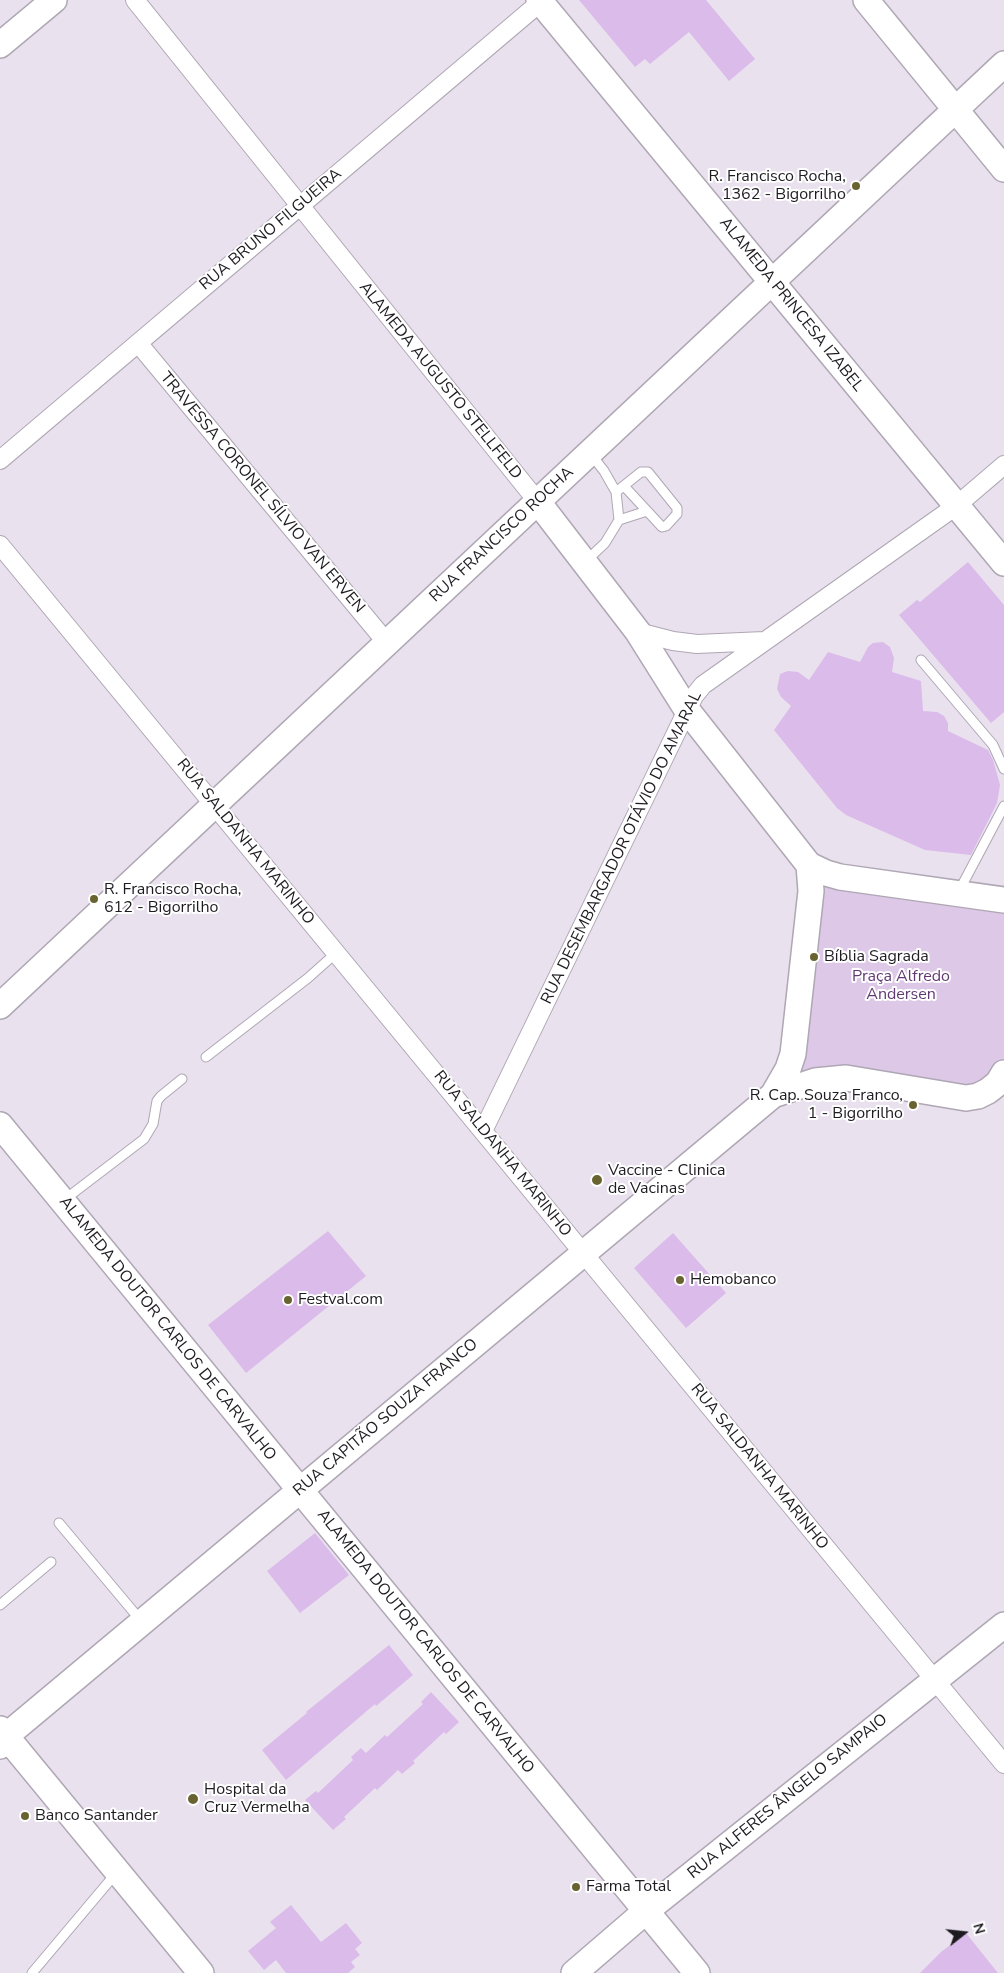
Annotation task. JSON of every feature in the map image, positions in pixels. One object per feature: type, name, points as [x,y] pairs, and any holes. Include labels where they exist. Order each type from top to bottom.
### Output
[{"type":"street","points":[[0,45],[54,0]]},
{"type":"street","name":"ALAMEDA AUGUSTO STELLFELD","points":[[135,0],[585,562],[638,632],[687,710],[810,865]]},
{"type":"street","points":[[866,0],[1004,169]]},
{"type":"street","name":"RUA BRUNO FILGUEIRA","points":[[0,460],[541,1]]},
{"type":"street","name":"ALAMEDA PRINCESA IZABEL","points":[[541,1],[1004,563]]},
{"type":"street","name":"RUA FRANCISCO ROCHA","points":[[0,1006],[1004,64]]},
{"type":"street","name":"TRAVESSA CORONEL SÍLVIO VAN ERVEN","points":[[138,343],[387,643]]},
{"type":"street","name":"RUA DESEMBARGADOR OTÁVIO DO AMARAL","points":[[482,1131],[694,696],[703,685],[764,640],[956,506],[1004,465]]},
{"type":"street","name":"RUA SALDANHA MARINHO","points":[[0,545],[1004,1764]]},
{"type":"street","points":[[638,632],[673,641],[697,644],[764,640]]},
{"type":"street","points":[[773,1095],[788,1069],[793,1054],[811,891],[810,865],[840,877],[1004,900]]},
{"type":"street","points":[[773,1095],[815,1081],[846,1078],[966,1098],[978,1096],[988,1091],[998,1083],[1004,1073]]},
{"type":"street","name":"RUA CAPITÃO SOUZA FRANCO","points":[[1,1738],[773,1095]]},
{"type":"street","name":"ALAMEDA DOUTOR CARLOS DE CARVALHO","points":[[0,1125],[697,1973]]},
{"type":"street","name":"RUA ALFERES ÂNGELO SAMPAIO","points":[[574,1973],[646,1911],[1004,1625]]},
{"type":"street","points":[[1,1738],[118,1872],[201,1973]]},
{"type":"lane","points":[[585,562],[605,543],[619,520],[620,489],[641,472],[648,472],[677,508],[677,514],[662,528],[647,511],[620,489],[590,453]]},
{"type":"lane","points":[[619,520],[647,511]]},
{"type":"lane","points":[[921,660],[993,745],[1004,769]]},
{"type":"lane","points":[[958,894],[1004,806]]},
{"type":"lane","points":[[206,1057],[308,978],[336,953]]},
{"type":"lane","points":[[62,1201],[144,1138],[153,1124],[157,1101],[182,1079]]},
{"type":"lane","points":[[58,1523],[142,1622]]},
{"type":"lane","points":[[0,1605],[51,1562]]},
{"type":"lane","points":[[32,1973],[118,1872]]},
{"type":"green space","name":"Praça Alfredo Andersen","points":[[812,880],[1004,900],[1004,1073],[988,1091],[781,1082]]},
{"type":"building","points":[[579,0],[706,0],[755,59],[729,81],[689,32],[650,64],[645,59],[635,67]]},
{"type":"building","points":[[968,562],[1004,605],[1004,712],[991,723],[899,615],[917,600],[920,602]]},
{"type":"building","points":[[883,642],[890,647],[894,658],[892,672],[921,681],[923,711],[937,712],[944,716],[948,723],[948,731],[988,750],[993,760],[1000,785],[997,803],[971,855],[925,850],[846,815],[837,808],[774,730],[791,706],[781,697],[777,689],[780,674],[788,671],[798,672],[809,680],[828,652],[860,662],[868,647],[873,643]]},
{"type":"building","name":"Festval.com","points":[[328,1231],[366,1276],[246,1373],[208,1325]]},
{"type":"building","name":"Hemobanco","points":[[673,1233],[726,1293],[686,1328],[634,1268]]},
{"type":"building","points":[[315,1533],[349,1575],[300,1613],[267,1571]]},
{"type":"building","points":[[389,1645],[413,1675],[376,1706],[375,1704],[286,1780],[262,1750]]},
{"type":"building","points":[[431,1692],[459,1722],[446,1734],[444,1732],[402,1774],[398,1770],[377,1790],[375,1788],[333,1830],[305,1800],[316,1791],[318,1793],[353,1760],[351,1757],[361,1748],[366,1753],[385,1735],[387,1737],[423,1704],[421,1702]]},
{"type":"building","points":[[291,1905],[321,1942],[346,1923],[362,1943],[355,1949],[360,1955],[351,1962],[355,1967],[348,1973],[286,1973],[276,1960],[264,1970],[248,1951],[276,1928],[270,1922]]},
{"type":"building","points":[[966,1933],[998,1973],[920,1973],[941,1952]]},
{"type":"place","name":"R. Francisco Rocha, 1362 - Bigorrilho","points":[[856,186]]},
{"type":"place","name":"R. Francisco Rocha, 612 - Bigorrilho","points":[[94,899]]},
{"type":"place","name":"Bíblia Sagrada","points":[[814,957]]},
{"type":"place","name":"R. Cap. Souza Franco, 1 - Bigorrilho","points":[[913,1105]]},
{"type":"place","name":"Vaccine - Clinica de Vacinas","points":[[597,1180]]},
{"type":"place","name":"Hemobanco","points":[[680,1280]]},
{"type":"place","name":"Festval.com","points":[[288,1300]]},
{"type":"place","name":"Hospital da Cruz Vermelha","points":[[193,1799]]},
{"type":"place","name":"Banco Santander","points":[[25,1816]]},
{"type":"place","name":"Farma Total","points":[[576,1887]]}]
